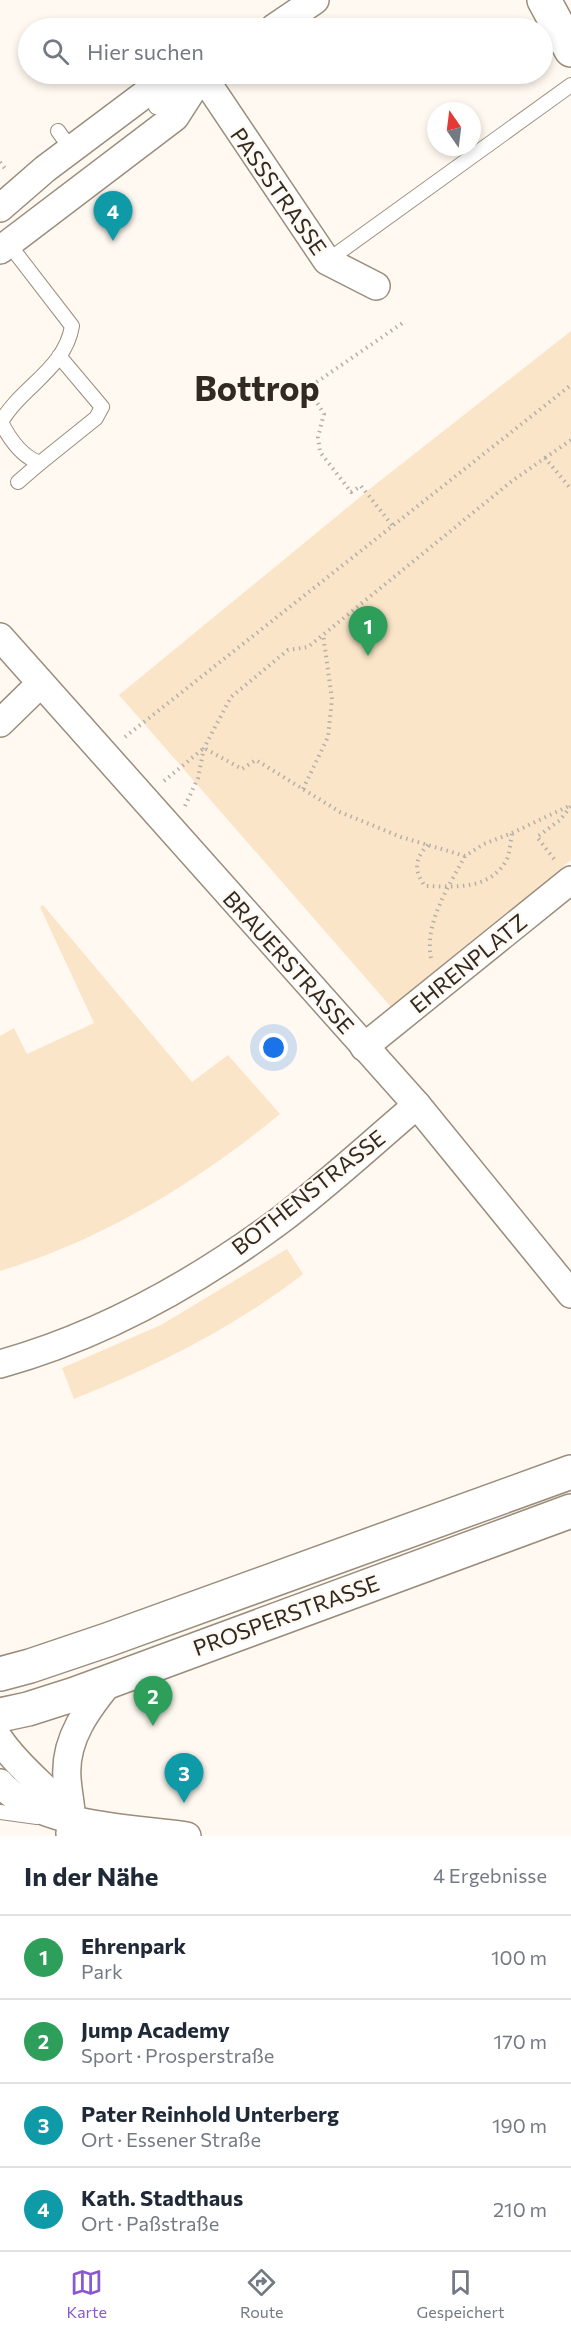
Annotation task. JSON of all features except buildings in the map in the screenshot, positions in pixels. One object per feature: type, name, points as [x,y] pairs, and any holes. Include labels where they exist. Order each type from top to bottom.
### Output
[{"type":"main road","points":[[544,0],[571,50]]},
{"type":"main road","name":"PROSPERSTRASSE","points":[[0,1674],[107,1640],[571,1472]]},
{"type":"main road","name":"PROSPERSTRASSE","points":[[0,1715],[28,1709],[111,1680],[571,1511]]},
{"type":"street","points":[[289,18],[315,0]]},
{"type":"street","points":[[0,208],[36,177],[64,140],[149,91],[171,84]]},
{"type":"street","points":[[4,246],[174,117],[196,84]]},
{"type":"street","name":"PASSSTRASSE","points":[[210,84],[327,261],[376,286]]},
{"type":"street","points":[[36,177],[58,204]]},
{"type":"street","name":"BRAUERSTRASSE","points":[[0,637],[417,1105],[571,1294]]},
{"type":"street","points":[[0,723],[40,684]]},
{"type":"street","name":"EHRENPLATZ","points":[[364,1047],[571,880]]},
{"type":"street","name":"BOTHENSTRASSE","points":[[0,1364],[35,1354],[93,1331],[147,1305],[216,1264],[279,1221],[417,1105]]},
{"type":"street","points":[[71,1827],[66,1769],[72,1741],[85,1713],[111,1680]]},
{"type":"street","points":[[0,1740],[17,1764],[57,1798],[71,1827]]},
{"type":"street","points":[[0,1783],[17,1799],[71,1827],[118,1828],[187,1836]]},
{"type":"lane","points":[[156,107],[189,84]]},
{"type":"lane","points":[[327,261],[571,85]]},
{"type":"lane","points":[[4,246],[72,326],[69,341],[52,367],[8,409],[1,422],[7,436],[30,460],[40,463]]},
{"type":"lane","points":[[18,482],[96,418],[102,407],[59,356]]},
{"type":"lane","points":[[0,1812],[38,1817],[71,1827]]},
{"type":"path","points":[[392,525],[361,486],[351,492],[320,452],[318,437],[324,414],[308,388],[404,322]]},
{"type":"path","points":[[103,754],[571,385]]},
{"type":"path","points":[[172,832],[198,778],[204,748],[231,697],[288,650],[308,647],[512,481],[571,440]]},
{"type":"path","points":[[545,458],[571,489]]},
{"type":"path","points":[[303,789],[328,736],[332,699],[323,634]]},
{"type":"path","points":[[204,748],[242,769],[256,760],[340,812],[401,837],[465,855]]},
{"type":"path","points":[[143,798],[204,748]]},
{"type":"path","points":[[446,981],[432,962],[429,945],[439,906],[465,855],[484,843],[512,833],[571,805]]},
{"type":"path","points":[[571,805],[560,820],[537,837],[571,880]]},
{"type":"path","points":[[428,845],[416,861],[418,876],[425,886],[476,885],[494,876],[507,860],[512,833]]},
{"type":"shaded area","points":[[571,331],[571,860],[391,1007],[119,695],[376,484]]},
{"type":"shaded area","points":[[43,905],[192,1082],[228,1055],[280,1114],[182,1186],[148,1206],[76,1243],[0,1271],[0,1036],[14,1028],[27,1054],[94,1023],[40,907]]},
{"type":"shaded area","points":[[287,1249],[303,1274],[277,1294],[222,1329],[164,1360],[74,1399],[62,1368],[161,1325]]},
{"type":"place","name":"Kath. Stadthaus","points":[[113,241]]},
{"type":"place","name":"Ehrenpark","points":[[368,656]]},
{"type":"place","name":"Jump Academy","points":[[153,1726]]},
{"type":"place","name":"Pater Reinhold Unterberg","points":[[184,1803]]},
{"type":"district","name":"Bottrop","points":[[257,387]]}]
